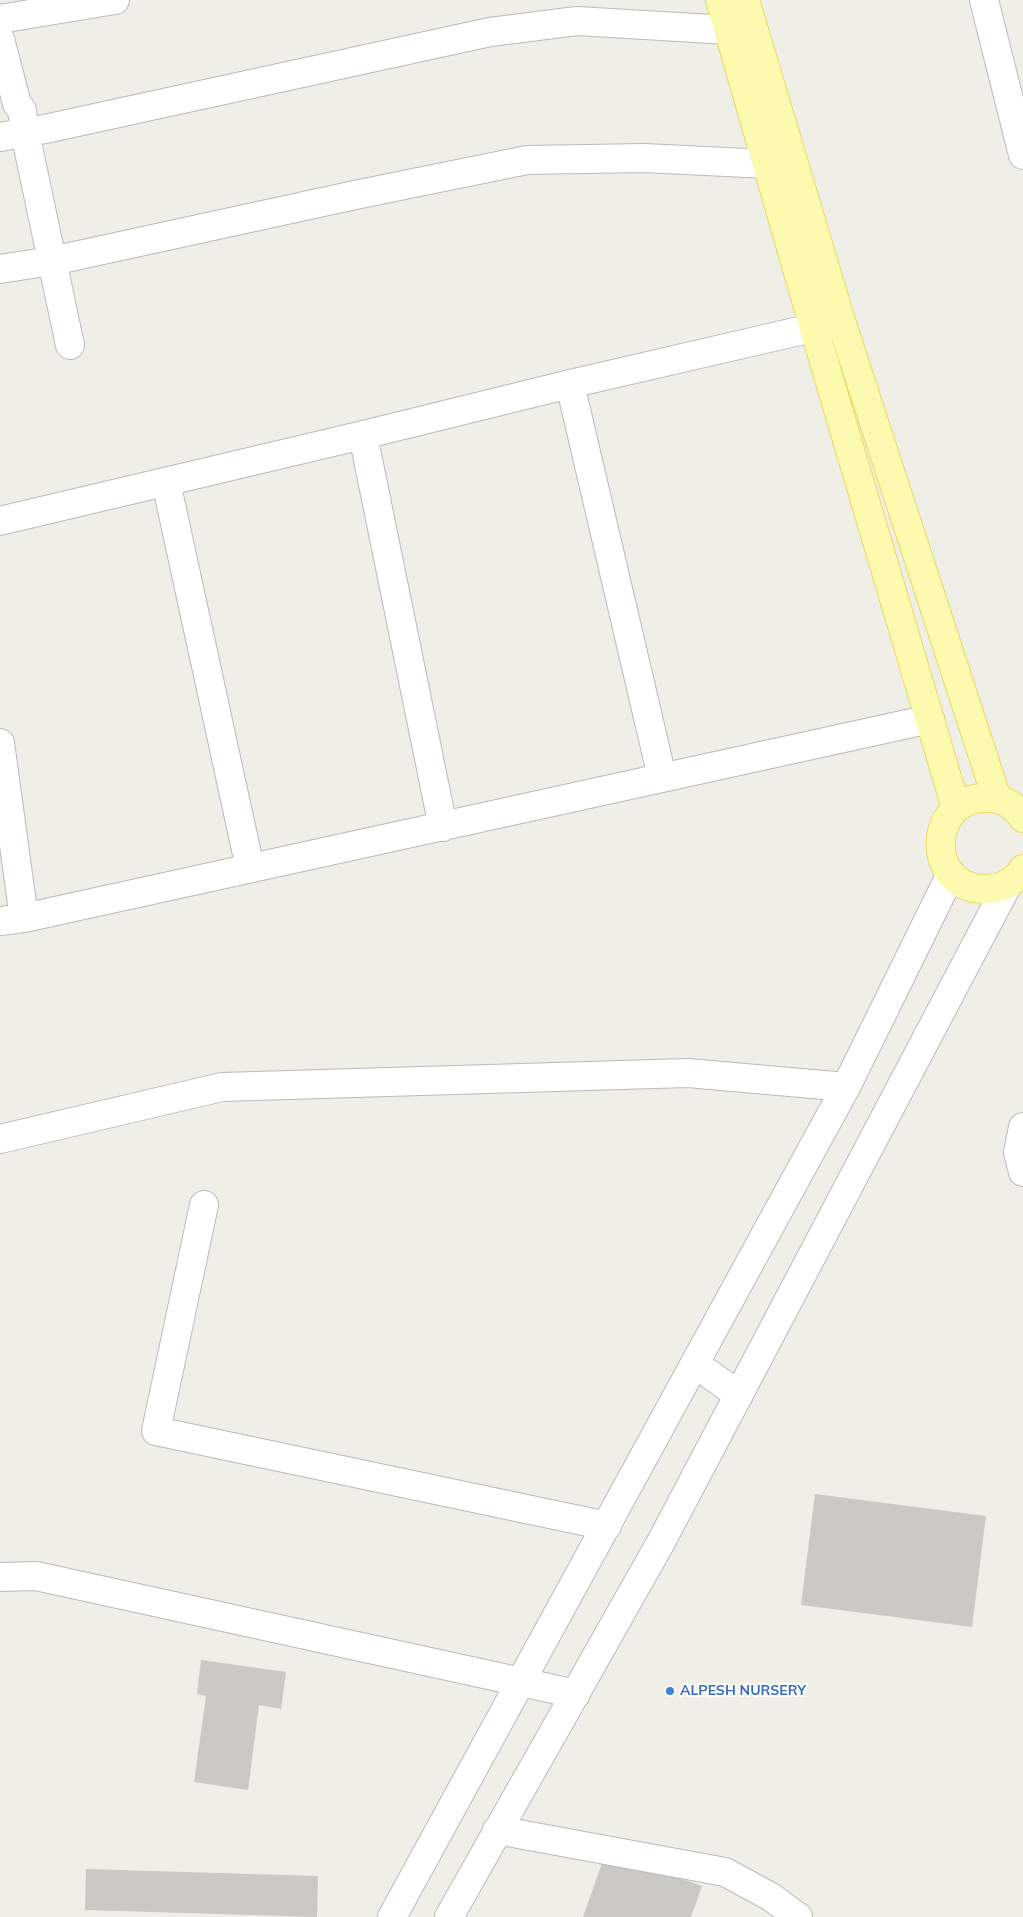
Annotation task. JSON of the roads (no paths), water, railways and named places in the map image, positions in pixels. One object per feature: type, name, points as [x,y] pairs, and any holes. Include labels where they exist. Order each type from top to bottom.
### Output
[{"type":"main road","points":[[720,0],[814,328],[956,808]]},
{"type":"main road","points":[[745,0],[841,321],[997,798]]},
{"type":"main road","points":[[1016,877],[993,889],[977,889],[962,883],[951,874],[943,862],[940,847],[941,833],[946,819],[956,808],[968,801],[982,797],[997,798],[1010,804],[1023,816]]},
{"type":"street","points":[[0,19],[115,0]]},
{"type":"street","points":[[984,0],[1023,155]]},
{"type":"street","points":[[13,135],[490,32],[577,21],[728,30]]},
{"type":"street","points":[[0,40],[17,104],[22,110],[13,135],[52,261],[70,345]]},
{"type":"street","points":[[0,269],[52,261],[355,195],[527,160],[644,158],[767,164]]},
{"type":"street","points":[[0,521],[841,321]]},
{"type":"street","points":[[570,384],[662,777]]},
{"type":"street","points":[[363,435],[443,827]]},
{"type":"street","points":[[166,482],[250,868]]},
{"type":"street","points":[[0,743],[12,919],[443,827],[930,719]]},
{"type":"street","points":[[392,1917],[846,1087],[951,874]]},
{"type":"street","points":[[449,1917],[661,1542],[1016,877]]},
{"type":"street","points":[[0,1138],[222,1086],[688,1073],[846,1087]]},
{"type":"street","points":[[1023,1127],[1018,1153],[1023,1172]]},
{"type":"street","points":[[204,1205],[156,1430],[607,1526]]},
{"type":"street","points":[[695,1364],[739,1395]]},
{"type":"street","points":[[0,1578],[36,1576],[576,1694]]},
{"type":"street","points":[[497,1830],[725,1872],[771,1897],[798,1917]]},
{"type":"place","name":"ALPESH NURSERY","points":[[670,1691]]}]
